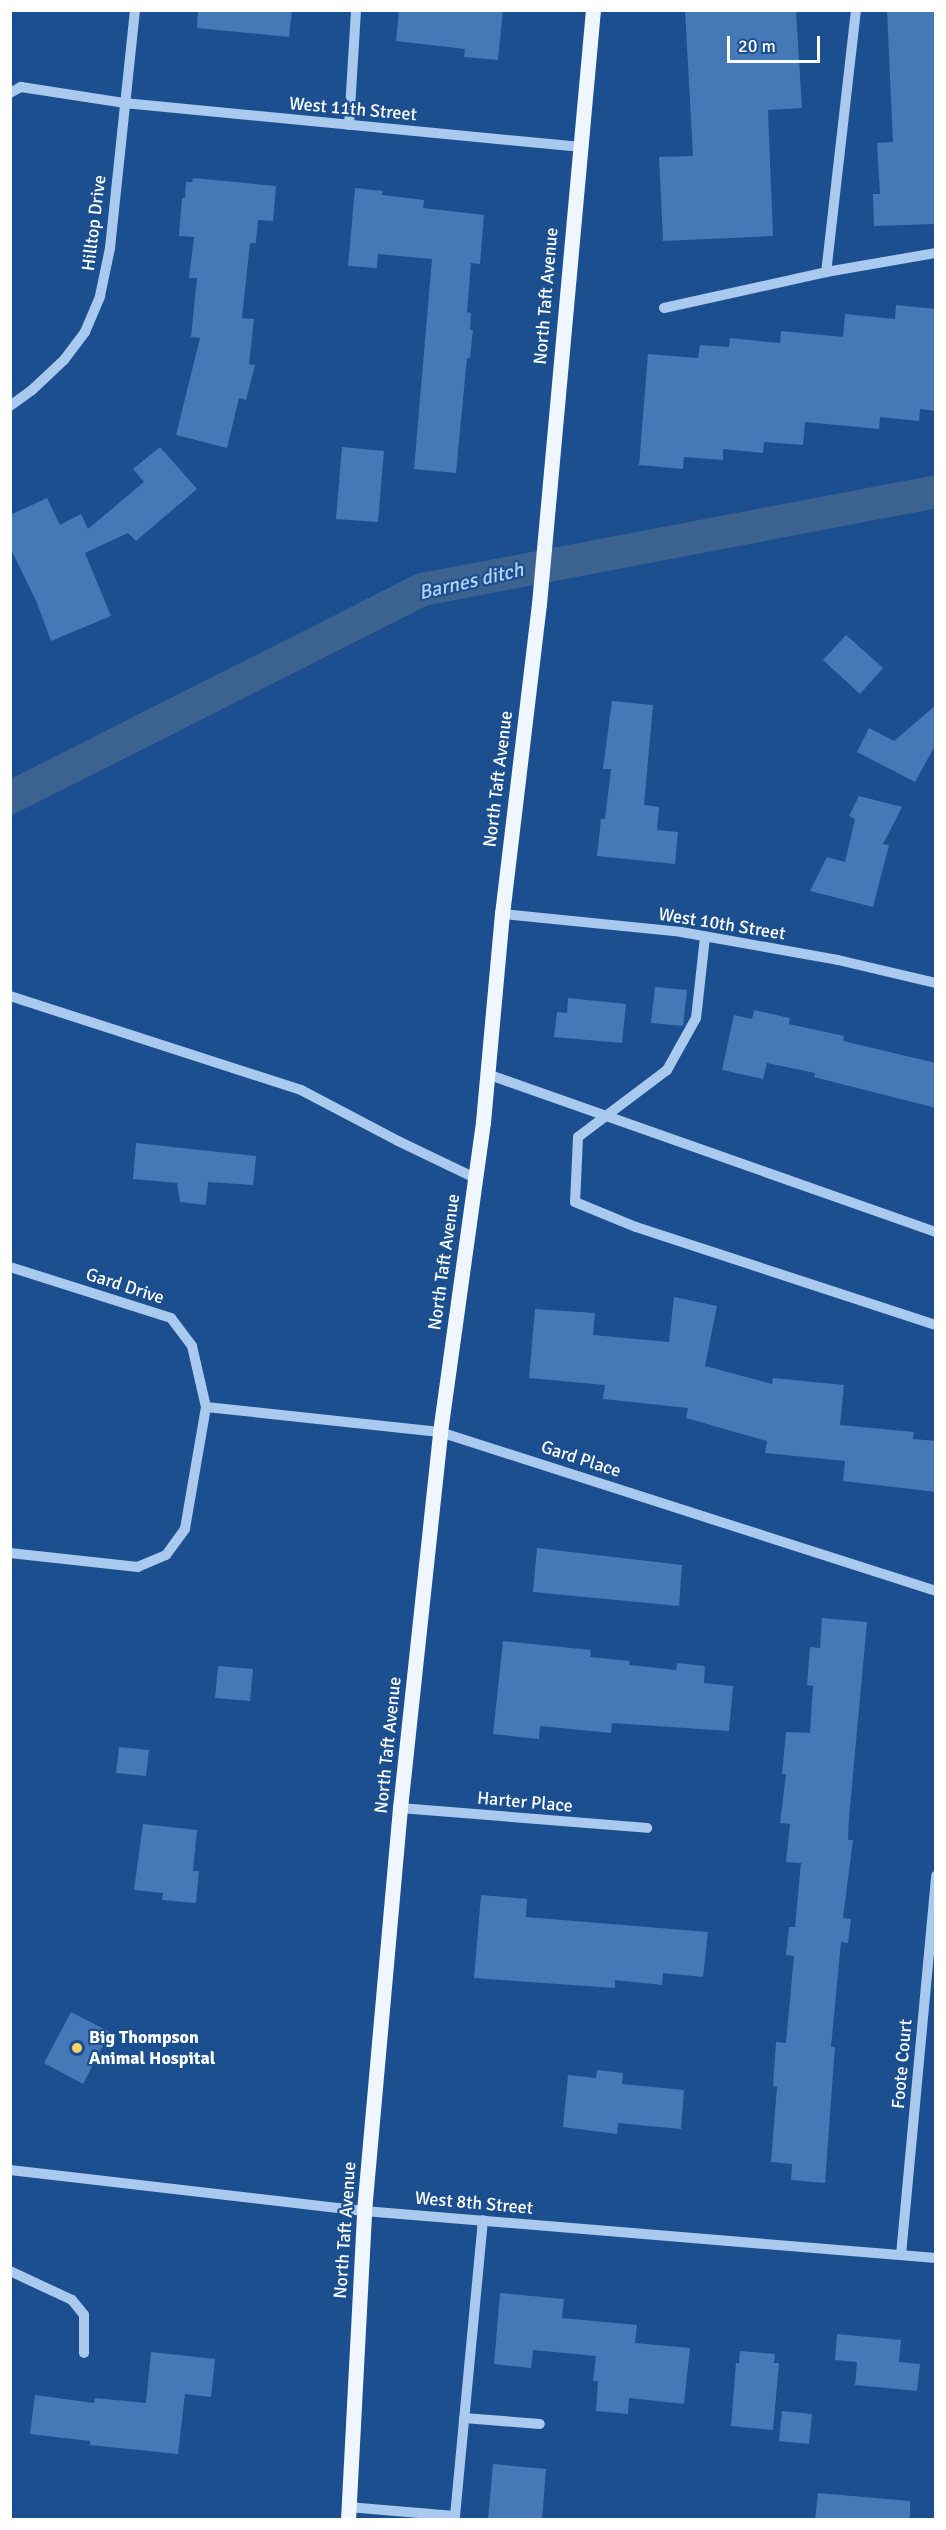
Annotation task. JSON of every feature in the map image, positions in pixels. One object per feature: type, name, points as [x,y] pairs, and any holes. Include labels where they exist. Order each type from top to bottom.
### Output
[{"type":"main road","name":"North Taft Avenue","points":[[348,2513],[364,2211],[400,1809],[440,1432],[475,1178],[502,914],[538,604],[593,10]]},
{"type":"street","name":"Hilltop Drive","points":[[10,406],[32,390],[64,360],[85,332],[100,296],[110,248],[135,10]]},
{"type":"street","points":[[349,125],[356,10]]},
{"type":"street","points":[[826,273],[856,10]]},
{"type":"street","name":"West 11th Street","points":[[10,93],[21,87],[124,103],[579,147]]},
{"type":"street","points":[[664,308],[936,252]]},
{"type":"street","name":"West 10th Street","points":[[502,914],[705,937],[838,960],[936,983]]},
{"type":"street","points":[[705,937],[696,1018],[667,1070],[609,1116],[578,1137],[575,1202],[636,1227],[936,1325]]},
{"type":"street","points":[[10,996],[301,1090],[475,1178]]},
{"type":"street","points":[[487,1074],[936,1232]]},
{"type":"street","name":"Gard Drive","points":[[10,1267],[171,1318],[192,1346],[206,1407]]},
{"type":"street","points":[[10,1553],[138,1567],[166,1555],[185,1529],[206,1407]]},
{"type":"street","name":"Gard Place","points":[[206,1407],[440,1432],[936,1591]]},
{"type":"street","name":"Harter Place","points":[[400,1809],[647,1828]]},
{"type":"street","name":"Foote Court","points":[[901,2255],[936,1876]]},
{"type":"street","name":"West 8th Street","points":[[10,2170],[364,2211],[936,2258]]},
{"type":"street","points":[[348,2513],[454,2516],[483,2220]]},
{"type":"street","points":[[10,2271],[72,2300],[84,2315],[84,2353]]},
{"type":"street","points":[[464,2418],[540,2424]]},
{"type":"building","points":[[198,10],[292,10],[289,37],[197,28]]},
{"type":"building","points":[[399,10],[503,10],[498,60],[464,57],[465,49],[396,41]]},
{"type":"building","points":[[685,10],[796,10],[802,108],[768,110],[773,236],[663,241],[659,157],[693,156]]},
{"type":"building","points":[[887,10],[936,10],[936,224],[874,226],[873,194],[880,194],[877,143],[893,142]]},
{"type":"building","points":[[193,178],[276,186],[273,221],[258,220],[256,243],[250,243],[242,318],[254,319],[249,364],[255,365],[246,400],[239,398],[227,448],[176,435],[200,338],[191,337],[197,278],[189,278],[194,237],[179,236],[182,198],[185,198],[186,182],[192,182]]},
{"type":"building","points":[[355,188],[383,191],[382,195],[424,200],[423,208],[484,215],[480,264],[471,263],[467,312],[471,313],[470,330],[473,330],[470,358],[467,358],[456,473],[414,469],[432,259],[378,254],[377,268],[348,266]]},
{"type":"building","points":[[896,305],[936,309],[936,411],[920,409],[919,421],[880,417],[879,429],[805,422],[803,445],[764,442],[763,453],[723,449],[723,460],[684,457],[683,469],[639,465],[648,354],[698,358],[700,345],[729,347],[730,338],[780,343],[781,331],[843,337],[845,314],[895,319]]},
{"type":"building","points":[[160,447],[197,489],[136,541],[128,533],[85,553],[111,616],[51,641],[37,603],[10,547],[10,515],[47,498],[60,525],[81,514],[88,529],[144,482],[133,469]]},
{"type":"building","points":[[342,447],[384,451],[378,522],[336,519]]},
{"type":"building","points":[[846,635],[883,668],[860,694],[823,660]]},
{"type":"building","points":[[612,701],[653,705],[644,805],[659,807],[657,830],[678,832],[675,864],[597,856],[601,819],[605,819],[611,769],[603,769]]},
{"type":"building","points":[[936,705],[936,744],[915,782],[857,752],[869,728],[894,741]]},
{"type":"building","points":[[859,796],[902,807],[883,844],[889,845],[873,907],[810,891],[827,857],[845,862],[855,819],[849,816]]},
{"type":"building","points":[[655,987],[687,990],[683,1026],[651,1023]]},
{"type":"building","points":[[568,998],[626,1004],[622,1043],[554,1037],[557,1012],[567,1013]]},
{"type":"building","points":[[754,1010],[790,1018],[789,1024],[844,1036],[843,1041],[936,1063],[936,1108],[814,1077],[815,1073],[767,1063],[763,1079],[722,1070],[734,1015],[752,1019]]},
{"type":"building","points":[[136,1143],[256,1156],[253,1185],[208,1182],[206,1205],[180,1202],[177,1183],[133,1179]]},
{"type":"building","points":[[674,1297],[717,1306],[705,1366],[772,1384],[773,1378],[844,1385],[840,1425],[914,1432],[913,1439],[936,1441],[936,1492],[843,1481],[845,1461],[765,1453],[767,1441],[686,1418],[688,1408],[603,1399],[605,1385],[529,1378],[535,1309],[595,1313],[593,1335],[669,1342]]},
{"type":"building","points":[[537,1548],[682,1565],[679,1606],[533,1592]]},
{"type":"building","points":[[822,1618],[867,1622],[849,1818],[848,1840],[853,1840],[843,1918],[851,1919],[848,1943],[841,1942],[831,2047],[835,2047],[825,2183],[791,2180],[792,2164],[771,2162],[777,2087],[773,2086],[776,2042],[786,2043],[794,1956],[786,1955],[789,1927],[795,1927],[801,1863],[786,1862],[790,1824],[780,1823],[786,1774],[782,1774],[786,1732],[810,1733],[813,1686],[807,1685],[810,1647],[820,1648]]},
{"type":"building","points":[[503,1641],[591,1650],[590,1657],[630,1661],[629,1665],[676,1670],[677,1663],[705,1666],[704,1683],[733,1686],[729,1731],[612,1723],[611,1733],[540,1726],[539,1739],[493,1734]]},
{"type":"building","points":[[218,1666],[253,1669],[250,1701],[215,1698]]},
{"type":"building","points":[[119,1747],[149,1750],[146,1776],[116,1773]]},
{"type":"building","points":[[143,1824],[197,1830],[193,1871],[199,1871],[196,1903],[162,1900],[163,1893],[134,1890]]},
{"type":"building","points":[[481,1895],[527,1899],[526,1917],[708,1932],[703,1977],[663,1973],[662,1985],[615,1980],[615,1988],[474,1978]]},
{"type":"building","name":"Big Thompson Animal Hospital","points":[[71,2012],[110,2032],[83,2084],[44,2063]]},
{"type":"building","points":[[597,2070],[623,2073],[622,2084],[684,2090],[681,2129],[618,2123],[617,2134],[563,2127],[568,2075],[596,2078]]},
{"type":"building","points":[[500,2293],[564,2299],[562,2318],[637,2325],[635,2343],[690,2348],[684,2404],[629,2398],[628,2414],[596,2411],[598,2381],[593,2381],[596,2356],[533,2350],[531,2368],[494,2364]]},
{"type":"building","points":[[837,2334],[901,2340],[899,2362],[920,2364],[917,2391],[855,2385],[857,2362],[835,2360]]},
{"type":"building","points":[[740,2351],[775,2354],[774,2363],[779,2363],[773,2430],[731,2426],[736,2363],[739,2363]]},
{"type":"building","points":[[151,2352],[215,2359],[211,2397],[185,2394],[178,2454],[90,2445],[90,2441],[30,2434],[35,2395],[94,2403],[95,2398],[146,2403]]},
{"type":"building","points":[[782,2411],[812,2414],[809,2444],[779,2441]]},
{"type":"building","points":[[493,2464],[546,2469],[542,2520],[488,2520]]},
{"type":"building","points":[[818,2493],[910,2501],[910,2520],[815,2520]]},
{"type":"waterway","name":"Barnes ditch","points":[[10,797],[422,589],[936,491]]},
{"type":"place","name":"Big Thompson Animal Hospital","points":[[77,2048]]}]
